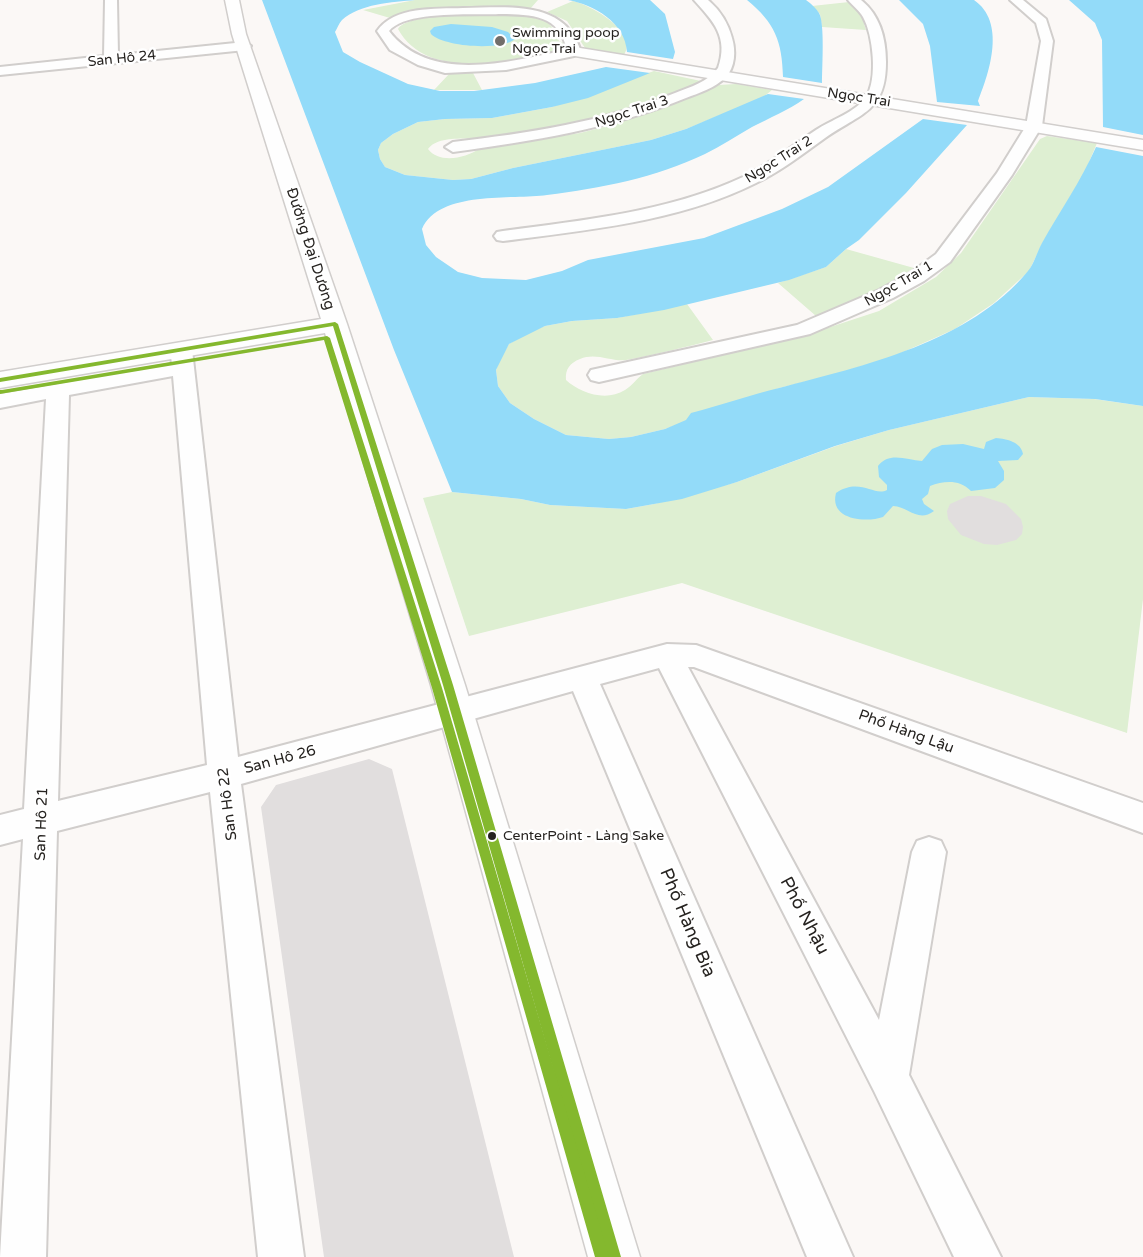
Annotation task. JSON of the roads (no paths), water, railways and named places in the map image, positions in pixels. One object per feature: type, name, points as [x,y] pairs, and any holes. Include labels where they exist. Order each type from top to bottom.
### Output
[{"type":"street","name":"Đường Đại Dương","points":[[232,0],[239,34],[245,46],[335,324],[448,685],[454,713],[614,1257]]},
{"type":"street","points":[[700,0],[715,13],[724,28],[728,48],[727,64],[720,75]]},
{"type":"street","points":[[854,0],[867,12],[879,43],[877,82],[871,100]]},
{"type":"street","name":"Ngọc Trai 1","points":[[599,375],[803,330],[845,314],[917,277],[943,258],[1004,175],[1034,126],[1047,41],[1042,22],[1016,0]]},
{"type":"street","name":"Ngọc Trai","points":[[574,52],[573,41],[567,30],[556,20],[540,13],[484,11],[432,14],[400,18],[384,27],[384,33],[395,47],[423,62],[445,69],[506,66],[574,52],[1143,145]]},
{"type":"street","points":[[111,60],[115,20]]},
{"type":"street","name":"San Hô 24","points":[[0,71],[245,46]]},
{"type":"street","name":"Ngọc Trai 3","points":[[453,147],[601,123],[662,104],[720,75]]},
{"type":"street","name":"Ngọc Trai 2","points":[[502,236],[609,221],[665,209],[717,194],[751,180],[871,100]]},
{"type":"street","points":[[0,401],[58,391],[182,359],[335,324]]},
{"type":"street","points":[[0,380],[182,359]]},
{"type":"street","name":"San Hô 22","points":[[182,359],[224,774],[281,1257]]},
{"type":"street","name":"San Hô 21","points":[[23,1257],[58,391]]},
{"type":"street","points":[[454,713],[667,655]]},
{"type":"street","name":"Phố Hàng Lậu","points":[[667,655],[696,656],[1143,818]]},
{"type":"street","name":"Phố Nhậu","points":[[667,655],[888,1077],[978,1257]]},
{"type":"street","name":"Phố Hàng Bia","points":[[582,677],[830,1257]]},
{"type":"street","name":"San Hô 26","points":[[0,830],[454,713]]},
{"type":"street","points":[[888,1077],[929,852]]},
{"type":"water","points":[[262,0],[415,0],[357,10],[342,20],[335,32],[343,52],[360,62],[408,84],[440,91],[474,91],[535,83],[606,67],[650,73],[588,98],[552,107],[492,118],[418,122],[393,134],[381,143],[378,150],[385,167],[405,175],[453,180],[471,179],[513,168],[651,140],[686,129],[768,94],[804,99],[705,154],[667,170],[587,189],[547,195],[478,199],[444,208],[431,217],[422,229],[426,245],[436,257],[458,272],[482,278],[526,280],[562,271],[588,260],[704,238],[782,209],[828,187],[923,119],[967,125],[906,193],[859,240],[826,267],[789,280],[664,310],[545,326],[509,344],[496,370],[498,386],[510,403],[534,419],[566,435],[609,439],[631,437],[665,429],[686,420],[691,413],[879,360],[946,333],[976,316],[1004,296],[1028,271],[1096,147],[1143,156],[1143,406],[1095,399],[1029,397],[889,430],[835,446],[737,482],[682,499],[626,509],[550,505],[521,499],[452,492],[394,350]]},
{"type":"water","points":[[568,0],[650,0],[665,14],[675,52],[673,59],[627,52],[621,32],[614,24],[598,11]]},
{"type":"water","points":[[747,0],[806,0],[816,9],[822,26],[822,83],[783,77],[781,53],[775,34],[757,8]]},
{"type":"water","points":[[899,0],[974,0],[984,9],[990,21],[993,48],[987,76],[978,101],[980,106],[937,102],[930,46],[923,24]]},
{"type":"water","points":[[1069,0],[1143,0],[1143,135],[1103,127],[1102,40],[1095,23]]},
{"type":"water","points":[[451,24],[492,27],[508,32],[515,39],[498,45],[473,46],[448,42],[431,34],[430,31],[434,27]]},
{"type":"water","points":[[996,438],[1009,440],[1016,444],[1023,454],[1018,460],[998,461],[1004,471],[1004,480],[995,488],[971,491],[962,484],[941,483],[930,486],[928,494],[922,499],[924,504],[934,511],[918,515],[893,506],[883,517],[868,520],[843,514],[835,502],[836,493],[852,487],[877,491],[887,490],[887,485],[879,477],[878,466],[887,459],[922,461],[932,449],[942,445],[963,444],[984,449],[986,442]]},
{"type":"place","name":"Swimming poop Ngọc Trai","points":[[500,41]]},
{"type":"place","name":"CenterPoint - Làng Sake","points":[[492,836]]}]
